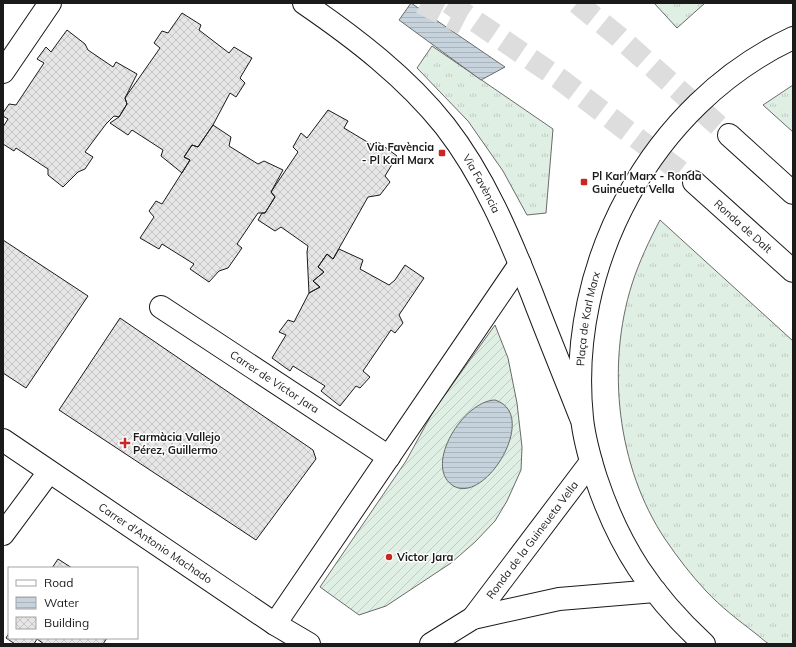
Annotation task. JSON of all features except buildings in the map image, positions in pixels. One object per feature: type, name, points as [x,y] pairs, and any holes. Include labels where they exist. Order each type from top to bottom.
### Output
[{"type":"main road","points":[[3,72],[50,3]]},
{"type":"main road","name":"Via Favència","points":[[304,3],[359,42],[406,83],[445,126],[477,175],[506,230],[582,419]]},
{"type":"main road","name":"Plaça de Karl Marx","points":[[704,644],[682,624],[637,568],[610,517],[591,462],[582,419],[580,374],[583,330],[592,286],[604,247],[620,209],[640,175],[662,144],[687,115],[715,88],[745,65],[792,38]]},
{"type":"main road","points":[[730,135],[793,193]]},
{"type":"main road","name":"Ronda de Dalt","points":[[694,182],[793,271]]},
{"type":"main road","points":[[276,624],[520,264]]},
{"type":"main road","name":"Carrer de Víctor Jara","points":[[161,307],[388,457]]},
{"type":"main road","name":"Carrer d'Antonio Machado","points":[[3,440],[276,624],[309,644]]},
{"type":"main road","name":"Ronda de la Guineueta Vella","points":[[473,618],[591,462]]},
{"type":"main road","points":[[3,534],[49,472]]},
{"type":"main road","name":"Ronda de la Guineueta Vella","points":[[431,644],[473,618],[559,599],[655,592]]},
{"type":"green space","points":[[654,3],[705,3],[677,28]]},
{"type":"green space","points":[[432,46],[553,129],[546,213],[527,215],[503,171],[468,121],[417,68]]},
{"type":"green space","points":[[793,85],[793,132],[763,105]]},
{"type":"green space","points":[[660,220],[793,341],[793,644],[769,644],[730,613],[706,591],[695,579],[665,539],[649,511],[636,480],[627,448],[621,415],[618,382],[619,348],[624,316],[632,284],[644,252]]},
{"type":"green space","points":[[495,325],[508,358],[517,403],[522,447],[521,470],[507,501],[495,521],[475,542],[451,563],[386,606],[359,615],[320,587],[406,461],[434,410]]},
{"type":"water","points":[[411,3],[505,67],[481,80],[399,20]]},
{"type":"water","points":[[495,400],[508,409],[512,422],[510,439],[503,456],[492,472],[479,483],[465,489],[452,485],[444,476],[442,463],[451,435],[460,422],[471,411],[483,403]]},
{"type":"tunnel","points":[[421,3],[463,24]]},
{"type":"tunnel","points":[[449,3],[561,80],[694,182]]},
{"type":"tunnel","points":[[577,3],[619,37],[729,135]]},
{"type":"place","name":"Via Favència - Pl Karl Marx","points":[[442,153]]},
{"type":"place","name":"Pl Karl Marx - Ronda Guineueta Vella","points":[[584,182]]},
{"type":"place","name":"Farmàcia Vallejo Pérez, Guillermo","points":[[125,443]]},
{"type":"place","name":"Victor Jara","points":[[389,557]]}]
